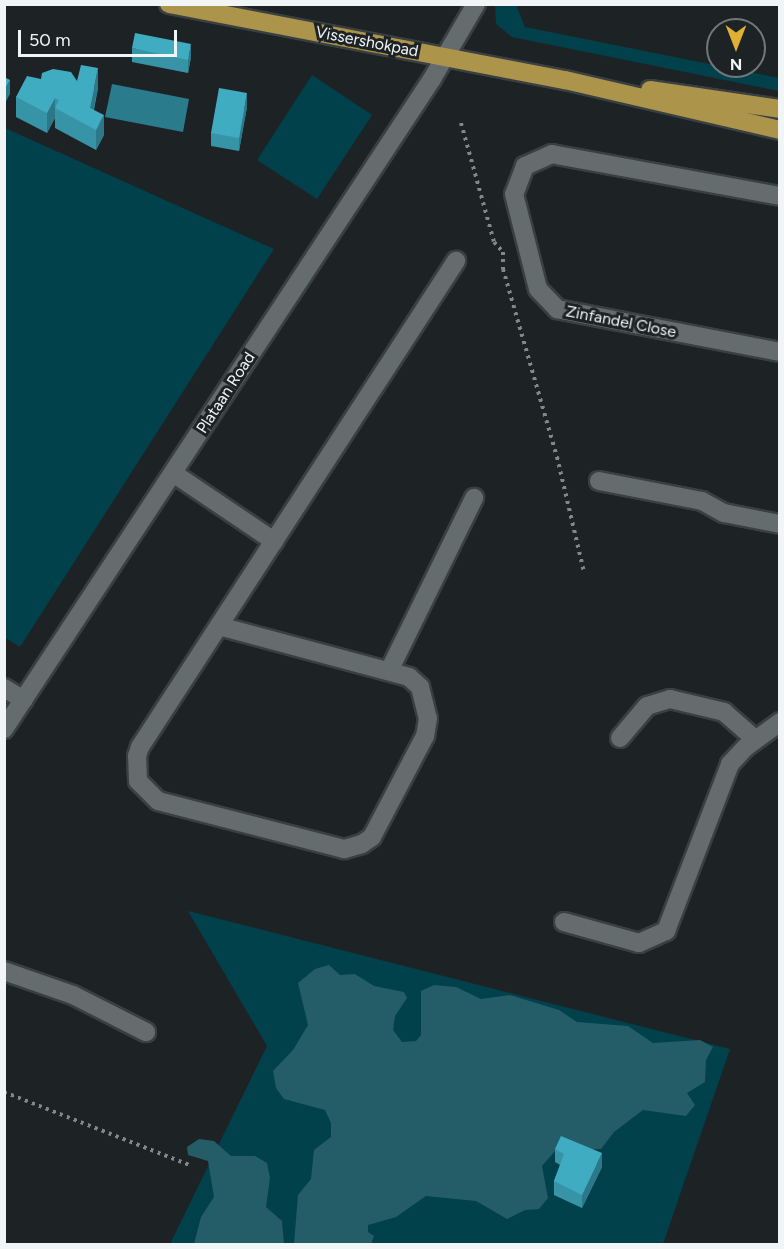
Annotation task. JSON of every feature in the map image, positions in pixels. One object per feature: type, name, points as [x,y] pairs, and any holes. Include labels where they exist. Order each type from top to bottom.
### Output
[{"type":"main road","name":"Vissershokpad","points":[[169,4],[565,80],[780,130]]},
{"type":"main road","name":"Vissershokpad","points":[[565,80],[780,109]]},
{"type":"street","name":"Plataan Road","points":[[4,729],[446,57],[476,4]]},
{"type":"street","name":"Zinfandel Close","points":[[780,196],[552,154],[525,166],[514,194],[538,289],[557,309],[780,352]]},
{"type":"street","points":[[219,626],[409,676],[420,687],[428,718],[425,736],[372,837],[363,844],[344,849],[158,801],[138,781],[135,772],[140,747],[456,261]]},
{"type":"street","points":[[173,473],[274,541]]},
{"type":"street","points":[[599,481],[702,501],[724,513],[780,524]]},
{"type":"street","points":[[389,671],[474,498]]},
{"type":"street","points":[[4,687],[24,700]]},
{"type":"street","points":[[620,738],[647,706],[670,699],[724,712],[755,739]]},
{"type":"street","points":[[564,922],[639,942],[666,931],[675,915],[725,775],[737,755],[780,722]]},
{"type":"street","points":[[4,971],[73,994],[146,1032]]},
{"type":"path","points":[[461,123],[494,242],[502,252],[502,269],[557,457],[584,572]]},
{"type":"path","points":[[4,1092],[189,1165]]},
{"type":"shaded area","points":[[495,5],[516,5],[525,27],[706,63],[706,76],[512,37],[496,24]]},
{"type":"shaded area","points":[[312,75],[372,115],[317,199],[257,160]]},
{"type":"shaded area","points":[[766,75],[779,78],[779,91],[715,78],[766,78]]},
{"type":"shaded area","points":[[112,84],[189,99],[183,132],[105,117]]},
{"type":"shaded area","points":[[5,128],[274,249],[20,647],[4,637]]},
{"type":"shaded area","points":[[188,911],[730,1049],[663,1244],[170,1244],[267,1046]]},
{"type":"shaded area","points":[[329,965],[340,975],[355,974],[374,986],[404,992],[407,998],[395,1016],[393,1030],[402,1042],[416,1041],[421,1035],[421,991],[434,985],[456,987],[481,999],[510,995],[559,1010],[577,1022],[628,1026],[653,1043],[700,1040],[713,1047],[706,1060],[705,1082],[687,1093],[695,1105],[686,1116],[643,1110],[614,1132],[601,1149],[556,1150],[542,1166],[548,1198],[539,1209],[525,1210],[507,1219],[476,1201],[426,1196],[396,1217],[368,1225],[368,1232],[374,1236],[371,1244],[294,1244],[298,1195],[311,1179],[314,1150],[331,1137],[331,1123],[325,1110],[284,1099],[276,1088],[273,1071],[293,1050],[308,1025],[298,983],[315,969]]},
{"type":"shaded area","points":[[199,1139],[214,1141],[231,1156],[255,1156],[267,1163],[270,1178],[266,1207],[282,1221],[284,1244],[194,1244],[201,1217],[214,1197],[208,1161],[188,1155],[187,1147]]},
{"type":"building","points":[[135,33],[191,44],[188,60],[132,48]]},
{"type":"building","points":[[81,65],[98,68],[90,108],[104,115],[96,130],[55,108],[59,100],[55,98],[47,113],[16,97],[27,76],[41,79],[42,73],[53,69],[71,72],[77,81]]},
{"type":"building","points":[[4,77],[10,80],[4,91]]},
{"type":"building","points":[[219,88],[247,93],[239,138],[211,133]]},
{"type":"building","points":[[561,1136],[602,1153],[582,1195],[554,1181],[564,1154],[555,1149]]}]
